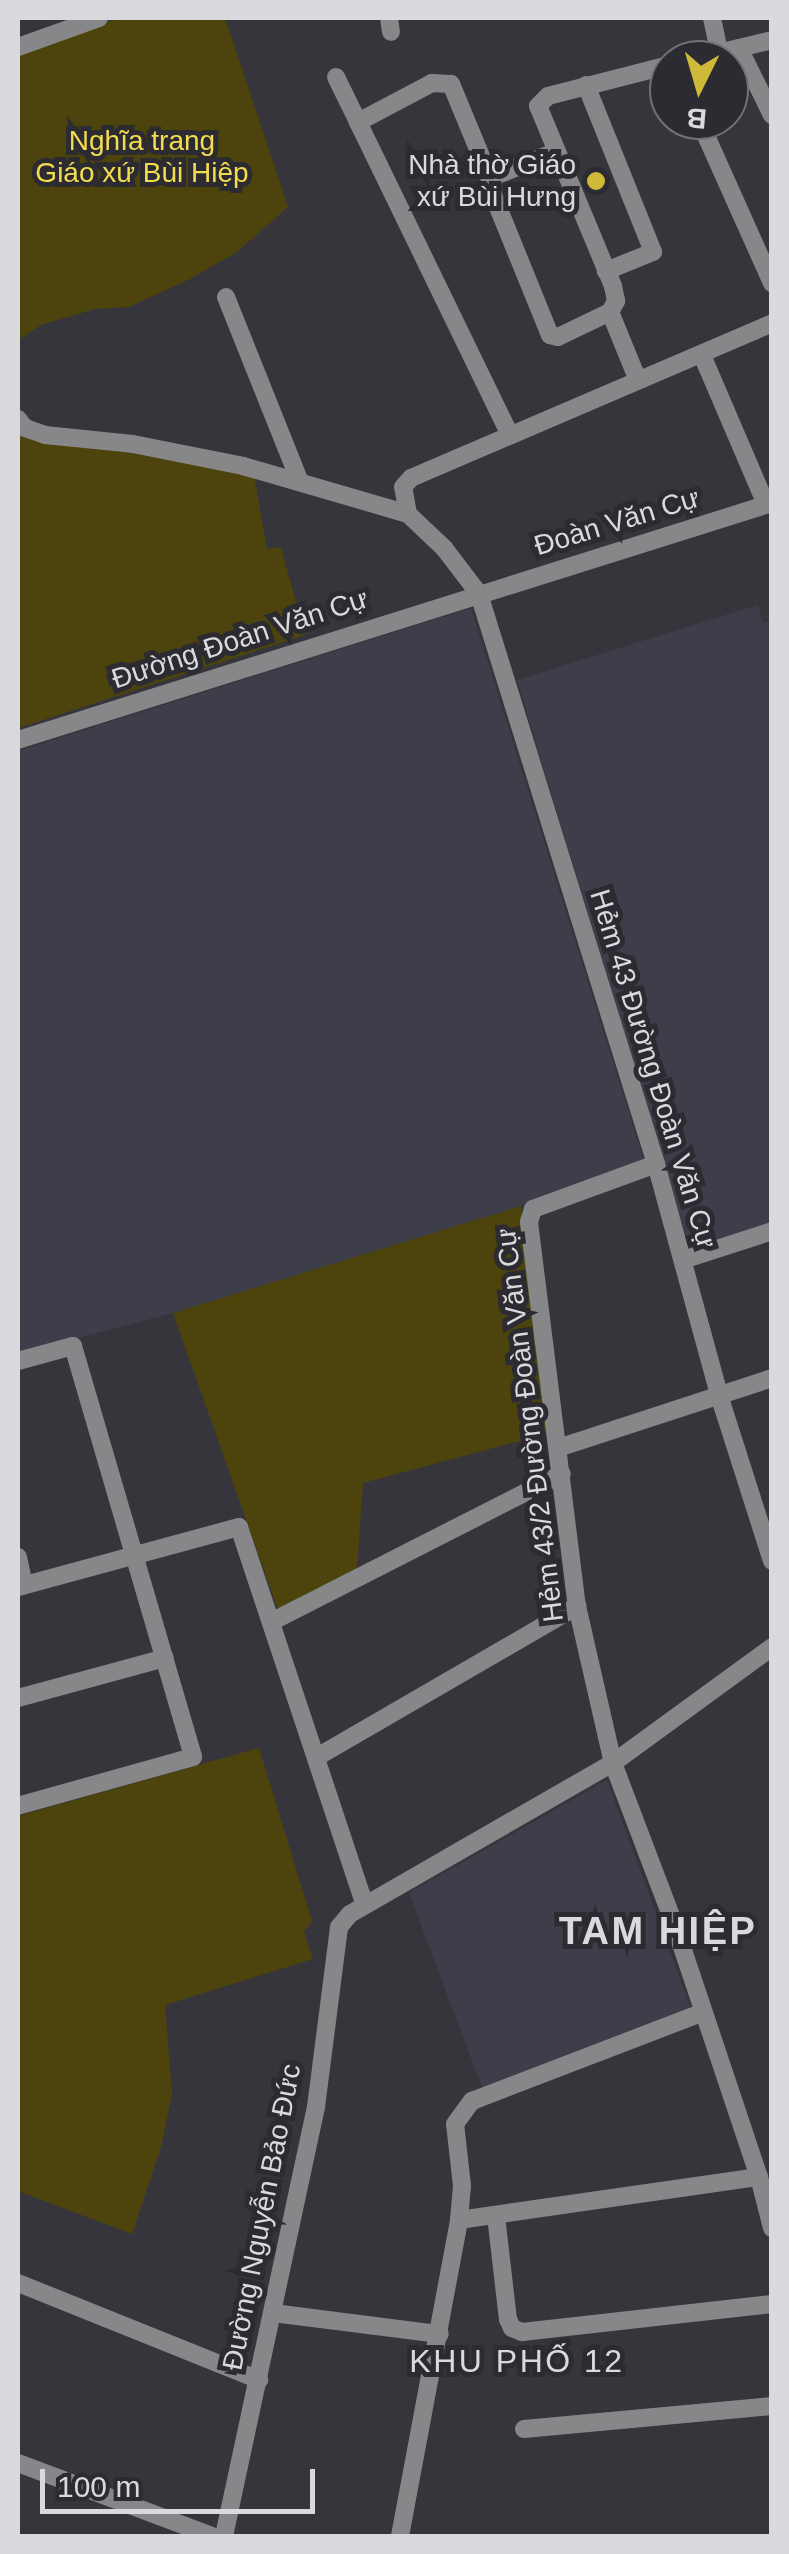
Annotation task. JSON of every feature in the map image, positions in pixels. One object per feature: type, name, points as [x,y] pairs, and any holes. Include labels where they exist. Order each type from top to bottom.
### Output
[{"type":"street","points":[[18,47],[99,18]]},
{"type":"street","points":[[749,68],[772,114]]},
{"type":"street","points":[[358,122],[432,83],[446,82],[456,93],[550,335],[558,336],[610,312],[616,297],[539,116],[540,100],[649,70]]},
{"type":"street","points":[[336,77],[510,435]]},
{"type":"street","points":[[586,85],[653,252],[606,271]]},
{"type":"street","points":[[709,140],[772,283]]},
{"type":"street","points":[[490,178],[555,152]]},
{"type":"street","points":[[226,298],[300,482]]},
{"type":"street","points":[[610,312],[637,378]]},
{"type":"street","points":[[408,514],[405,482],[637,378],[772,323]]},
{"type":"street","points":[[702,354],[769,503]]},
{"type":"street","points":[[18,419],[25,428],[45,435],[133,444],[300,482],[408,514],[444,548],[479,594]]},
{"type":"street","name":"Đoàn Văn Cự","points":[[479,594],[769,503]]},
{"type":"street","name":"Đường Đoàn Văn Cự","points":[[18,740],[479,594]]},
{"type":"street","name":"Hẻm 43 Đường Đoàn Văn Cự","points":[[479,594],[656,1164],[718,1394],[772,1560]]},
{"type":"street","name":"Hẻm 43/2 Đường Đoàn Văn Cự","points":[[656,1164],[571,1192],[533,1208],[530,1216],[577,1606],[613,1763],[704,2012],[772,2228]]},
{"type":"street","points":[[683,1260],[772,1231]]},
{"type":"street","points":[[18,1361],[73,1346],[193,1757],[18,1806]]},
{"type":"street","points":[[558,1448],[772,1378]]},
{"type":"street","points":[[273,1621],[562,1474]]},
{"type":"street","points":[[18,1558],[21,1586],[239,1527],[366,1905]]},
{"type":"street","points":[[317,1757],[577,1606]]},
{"type":"street","name":"Đường Nguyễn Bảo Đức","points":[[224,2536],[316,2107],[334,1945],[344,1919],[613,1763],[772,1647]]},
{"type":"street","points":[[18,1698],[164,1658]]},
{"type":"street","points":[[400,2536],[459,2220],[462,2186],[455,2124],[472,2101],[704,2012]]},
{"type":"street","points":[[459,2220],[759,2177]]},
{"type":"street","points":[[496,2216],[508,2319],[512,2328],[522,2332],[772,2304]]},
{"type":"street","points":[[18,2283],[259,2380]]},
{"type":"street","points":[[273,2313],[440,2334]]},
{"type":"street","points":[[524,2429],[772,2406]]},
{"type":"street","points":[[18,2462],[212,2536]]},
{"type":"shaded area","points":[[758,605],[763,623],[771,621],[771,1224],[690,1251],[517,680]]},
{"type":"shaded area","points":[[471,608],[644,1161],[521,1206],[173,1313],[18,1354],[18,751]]},
{"type":"shaded area","points":[[607,1780],[691,2009],[483,2090],[409,1893]]},
{"type":"green space","name":"Nghĩa trang Giáo xứ Bùi Hiệp","points":[[119,18],[225,18],[288,207],[237,252],[190,279],[129,307],[95,309],[41,325],[18,340],[18,54]]},
{"type":"green space","points":[[18,429],[254,475],[267,549],[281,547],[305,635],[18,728]]},
{"type":"green space","points":[[521,1206],[549,1433],[363,1483],[357,1570],[278,1610],[173,1313]]},
{"type":"green space","points":[[259,1748],[312,1921],[304,1932],[313,1959],[165,2005],[172,2094],[161,2147],[132,2234],[18,2191],[18,1816]]},
{"type":"place","name":"Nhà thờ Giáo xứ Bùi Hưng","points":[[596,181]]},
{"type":"district","name":"TAM HIỆP","points":[[658,1932]]},
{"type":"district","name":"KHU PHỐ 12","points":[[517,2361]]}]
